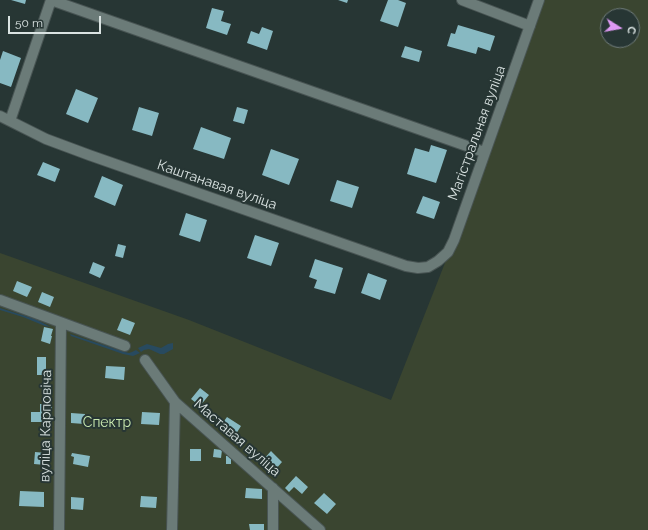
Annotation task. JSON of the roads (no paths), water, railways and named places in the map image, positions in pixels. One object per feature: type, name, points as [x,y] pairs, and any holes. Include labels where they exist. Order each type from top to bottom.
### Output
[{"type":"street","points":[[10,122],[51,0],[484,152]]},
{"type":"street","points":[[462,0],[530,26]]},
{"type":"street","name":"Магістральная вуліца","points":[[428,267],[448,252],[454,240],[539,0]]},
{"type":"street","name":"Каштанавая вуліца","points":[[0,116],[10,122],[81,152],[406,266],[418,268],[428,267]]},
{"type":"street","points":[[0,300],[125,346]]},
{"type":"street","name":"вуліца Карповіча","points":[[59,530],[60,323]]},
{"type":"street","name":"Маставая вуліца","points":[[145,360],[175,402],[320,530]]},
{"type":"street","points":[[172,530],[175,402]]},
{"type":"street","points":[[273,488],[274,530]]},
{"type":"water","points":[[0,308],[35,319],[51,327],[0,310]]},
{"type":"water","points":[[70,334],[125,352],[129,353],[136,350],[140,353],[133,356],[123,354],[71,336]]},
{"type":"water","points":[[173,343],[173,349],[164,354],[160,354],[149,349],[141,352],[138,348],[147,344],[161,348]]},
{"type":"park label","name":"Спектр","points":[[107,423]]}]
